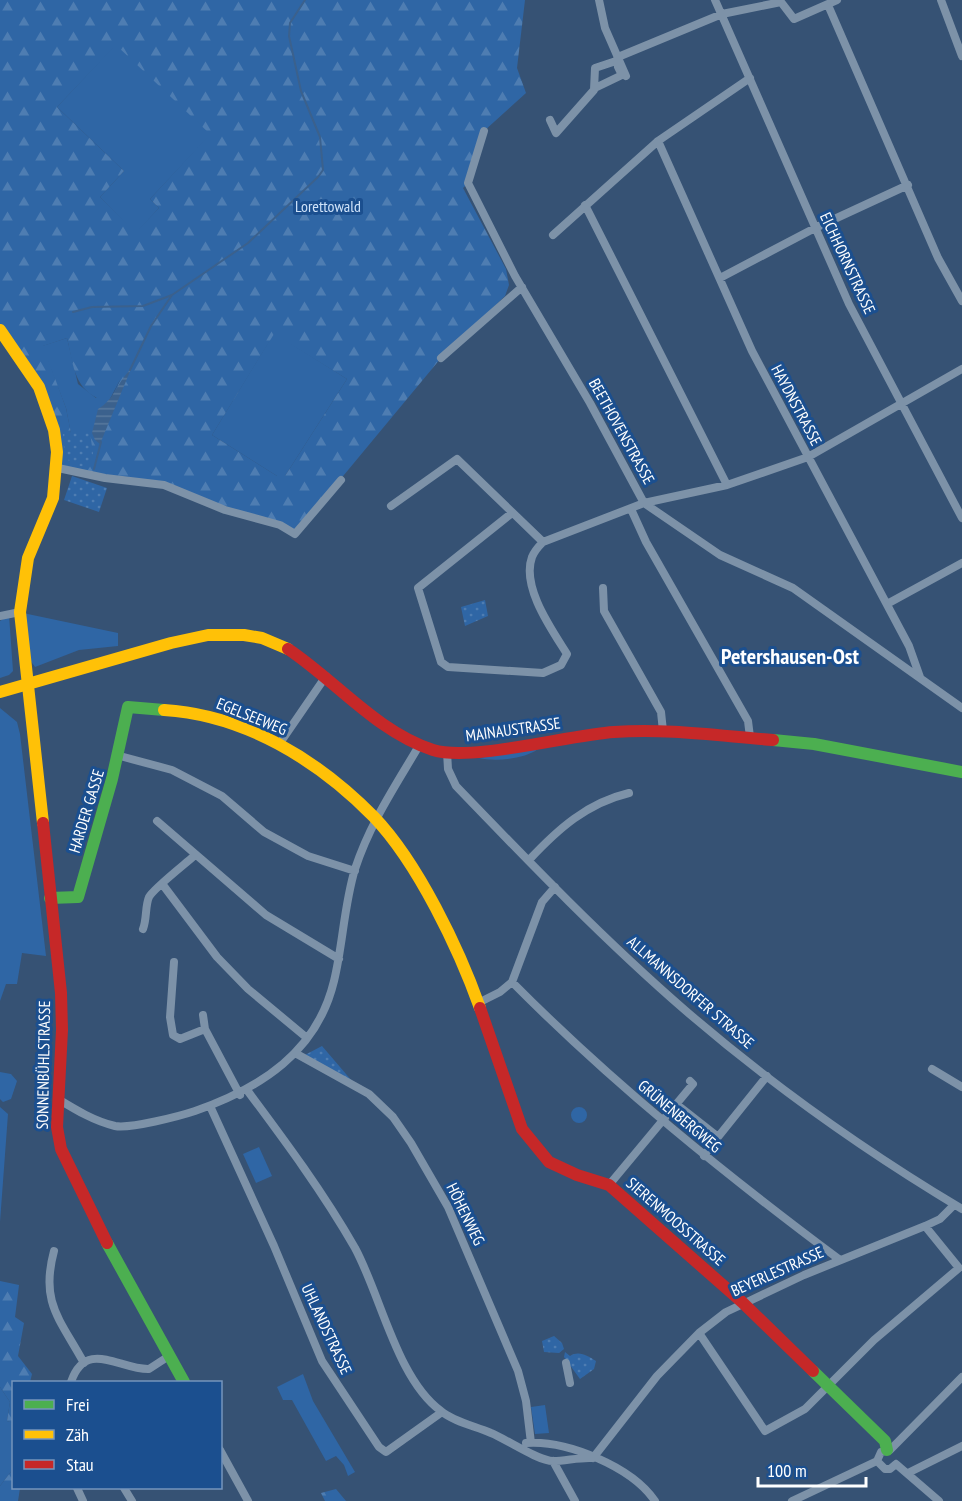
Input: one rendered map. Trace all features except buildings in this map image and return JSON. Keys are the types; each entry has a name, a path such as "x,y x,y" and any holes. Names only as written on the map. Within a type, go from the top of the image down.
{"street":[{"path":"550,120 556,133 595,88 622,75 605,28 599,0"},
{"name":"EICHHORNSTRASSE","path":"715,0 849,304 962,518"},
{"path":"595,88 595,68 722,14 781,2 794,19 837,0"},
{"path":"941,0 962,56"},
{"path":"828,5 938,258 962,301"},
{"path":"617,59 626,76"},
{"path":"553,235 658,141 750,78"},
{"name":"BEETHOVENSTRASSE","path":"484,131 468,183 522,287 590,403 644,503 720,555 793,588 962,708"},
{"name":"HAYDNSTRASSE","path":"658,141 752,351 909,646 920,677"},
{"path":"720,278 815,228 908,185"},
{"path":"585,205 727,485"},
{"path":"441,358 522,287"},
{"name":"SONNENBÜHLSTRASSE","path":"0,330 27,364 51,414 58,468 53,499 34,539 23,573 20,612 62,1030 57,1127 61,1149 69,1171 183,1381"},
{"path":"512,513 418,588 441,662 448,667 543,673 561,666 567,654 544,618 529,577 532,557 543,542 644,503 727,485 808,457 962,369"},
{"path":"391,506 457,459 543,542"},
{"path":"58,468 105,478 164,485 225,510 280,525 295,534 341,480"},
{"path":"631,509 646,542 748,721 750,737"},
{"path":"886,604 962,563"},
{"path":"603,588 604,611 661,712 663,731"},
{"path":"0,616 20,612"},
{"name":"MAINAUSTRASSE","path":"0,692 183,640 224,634 261,638 299,654 381,720 420,744 447,752 465,753 613,732 663,731 814,744 962,772"},
{"path":"280,743 326,676"},
{"name":"EGELSEEWEG","path":"128,707 197,712 226,720 280,743 334,783 375,818"},
{"name":"HARDER GASSE","path":"50,898 78,897 100,813 120,756 128,707"},
{"path":"58,1099 91,1118 118,1126 163,1119 210,1106 243,1092 295,1053 307,1038 325,1007 339,959 355,870 375,818 420,744"},
{"name":"ALLMANNSDORFER STRASSE","path":"447,752 448,769 456,786 654,983 767,1076 828,1122 958,1207"},
{"path":"120,756 172,770 222,796 264,832 300,852 355,870"},
{"path":"529,860 565,824 607,799 629,794"},
{"name":"SIERENMOOSSTRASSE","path":"375,818 404,857 435,906 478,1003 522,1129 549,1162 577,1175 609,1185 742,1302 885,1442 889,1450"},
{"path":"157,821 194,856 266,915 339,959"},
{"path":"143,929 148,898 155,888 163,885 194,856"},
{"path":"163,885 217,957 248,988 307,1038"},
{"path":"478,1003 500,992 512,982 542,902 555,887"},
{"path":"174,962 170,1017 173,1035 180,1039 205,1029"},
{"name":"GRÜNENBERGWEG","path":"512,982 603,1069 662,1121 840,1260"},
{"path":"203,1015 205,1029 243,1092 311,1177 350,1240 374,1287 409,1374 420,1390 442,1413 553,1461 593,1458"},
{"name":"HÖHENWEG","path":"295,1053 369,1094 393,1117 411,1143 448,1207 518,1371 526,1401 531,1443"},
{"path":"932,1069 962,1087"},
{"path":"704,1156 767,1076"},
{"path":"609,1185 693,1084 690,1081"},
{"path":"676,1104 718,1137"},
{"name":"UHLANDSTRASSE","path":"210,1106 274,1246 322,1361 368,1432 386,1452 442,1413"},
{"name":"BEYERLESTRASSE","path":"593,1458 657,1376 699,1333 742,1302 925,1226 958,1207"},
{"path":"699,1333 765,1431 805,1409 898,1318 958,1268 925,1226"},
{"path":"54,1251 48,1276 50,1299 84,1363"},
{"path":"72,1381 77,1369 84,1363 102,1358 149,1370 169,1356"},
{"path":"566,1363 570,1383"},
{"path":"792,1501 877,1461 881,1452 889,1450 962,1377"},
{"path":"517,1444 553,1444 620,1469 645,1486 655,1501"},
{"path":"908,1473 962,1446"},
{"path":"877,1461 885,1469 892,1468 897,1458 889,1450"},
{"path":"222,1454 248,1501"},
{"path":"553,1461 575,1501"},
{"path":"896,1464 939,1501"}],"green space":[{"name":"Lorettowald","path":"0,0 525,0 517,68 526,93 484,131 468,183 463,188 506,269 509,285 505,296 441,358 295,534 164,485 58,468 51,414 0,330","holes":["116,45 210,134 150,199 159,208 136,232 100,197 124,171 57,107","274,334 347,379 285,476 277,476 212,435","67,338 75,372 83,387 97,398 120,380 110,401 98,409 92,433 71,433 66,408 43,346"]},
{"path":"116,44 211,134 150,199 159,208 136,233 100,197 124,171 57,107"},
{"path":"274,333 347,379 285,476 277,476 212,435"},
{"path":"67,338 78,384 96,398 121,378 92,433 71,434 66,408 42,346"},
{"path":"90,432 93,454 89,468 71,464 64,448 63,434"},
{"path":"72,476 107,488 99,512 64,500"},
{"path":"485,600 488,616 465,626 461,607"},
{"path":"23,613 118,633 118,646 79,650 35,667 30,660"},
{"path":"9,615 13,671 0,678 0,621"},
{"path":"0,708 17,722 20,734 46,956 22,953 17,984 6,984 0,1001"},
{"path":"538,749 510,759 479,758"},
{"path":"322,1046 358,1088 301,1057"},
{"path":"0,1072 11,1074 17,1081 11,1099 3,1102 0,1099"},
{"path":"0,1107 8,1114 0,1222"},
{"path":"579,1107 585,1109 587,1115 585,1121 579,1123 573,1121 571,1115 573,1109"},
{"path":"259,1147 272,1176 256,1183 243,1154"},
{"path":"0,1281 19,1285 15,1317 24,1323 18,1356 32,1374 30,1381 12,1381 12,1423 7,1421 10,1402 0,1387"},
{"path":"554,1336 562,1343 564,1349 559,1353 544,1352 542,1341"},
{"path":"565,1352 570,1356 583,1354 590,1357 596,1361 594,1369 580,1379 564,1357"},
{"path":"303,1374 313,1401 355,1472 348,1476 344,1465 336,1456 326,1461 292,1400 283,1400 277,1387"},
{"path":"0,1387 10,1402 7,1421 12,1422 12,1470 0,1486"},
{"path":"545,1405 549,1433 535,1434 531,1407"},
{"path":"12,1470 12,1489 20,1489 18,1501 0,1501 0,1486"},
{"path":"336,1489 346,1501 325,1501 321,1493"}],"shaded area":[{"path":"131,369 100,444 92,433 98,409 104,405"}],"waterway":[{"path":"73,312 92,307 143,306 172,295 248,243 318,177 323,170 320,137 301,91 289,36 290,23 305,0"},
{"path":"130,370 151,326 172,295"},
{"path":"94,469 101,442"}],"traffic: fast":[{"path":"50,898 78,897 112,779 128,707 164,710"},
{"path":"773,740 814,744 962,772"},
{"path":"107,1243 183,1381"},
{"path":"813,1371 885,1441 887,1450"}],"traffic: slow":[{"path":"0,330 39,387 54,430 57,452 53,498 28,558 20,612 43,823"},
{"path":"0,692 171,643 208,635 244,635 262,638 288,649"},
{"path":"164,710 194,714 251,731 304,759 352,796 390,836 421,882 449,934 480,1008"}],"traffic: jam":[{"path":"288,649 375,719 413,742 433,750 471,753 595,734 634,731 773,740"},
{"path":"43,823 61,993 62,1030 57,1127 61,1149 107,1243"},
{"path":"480,1008 522,1129 549,1162 577,1175 609,1185 742,1302 813,1371"}],"district":[{"name":"Petershausen-Ost","path":"790,656"}]}
